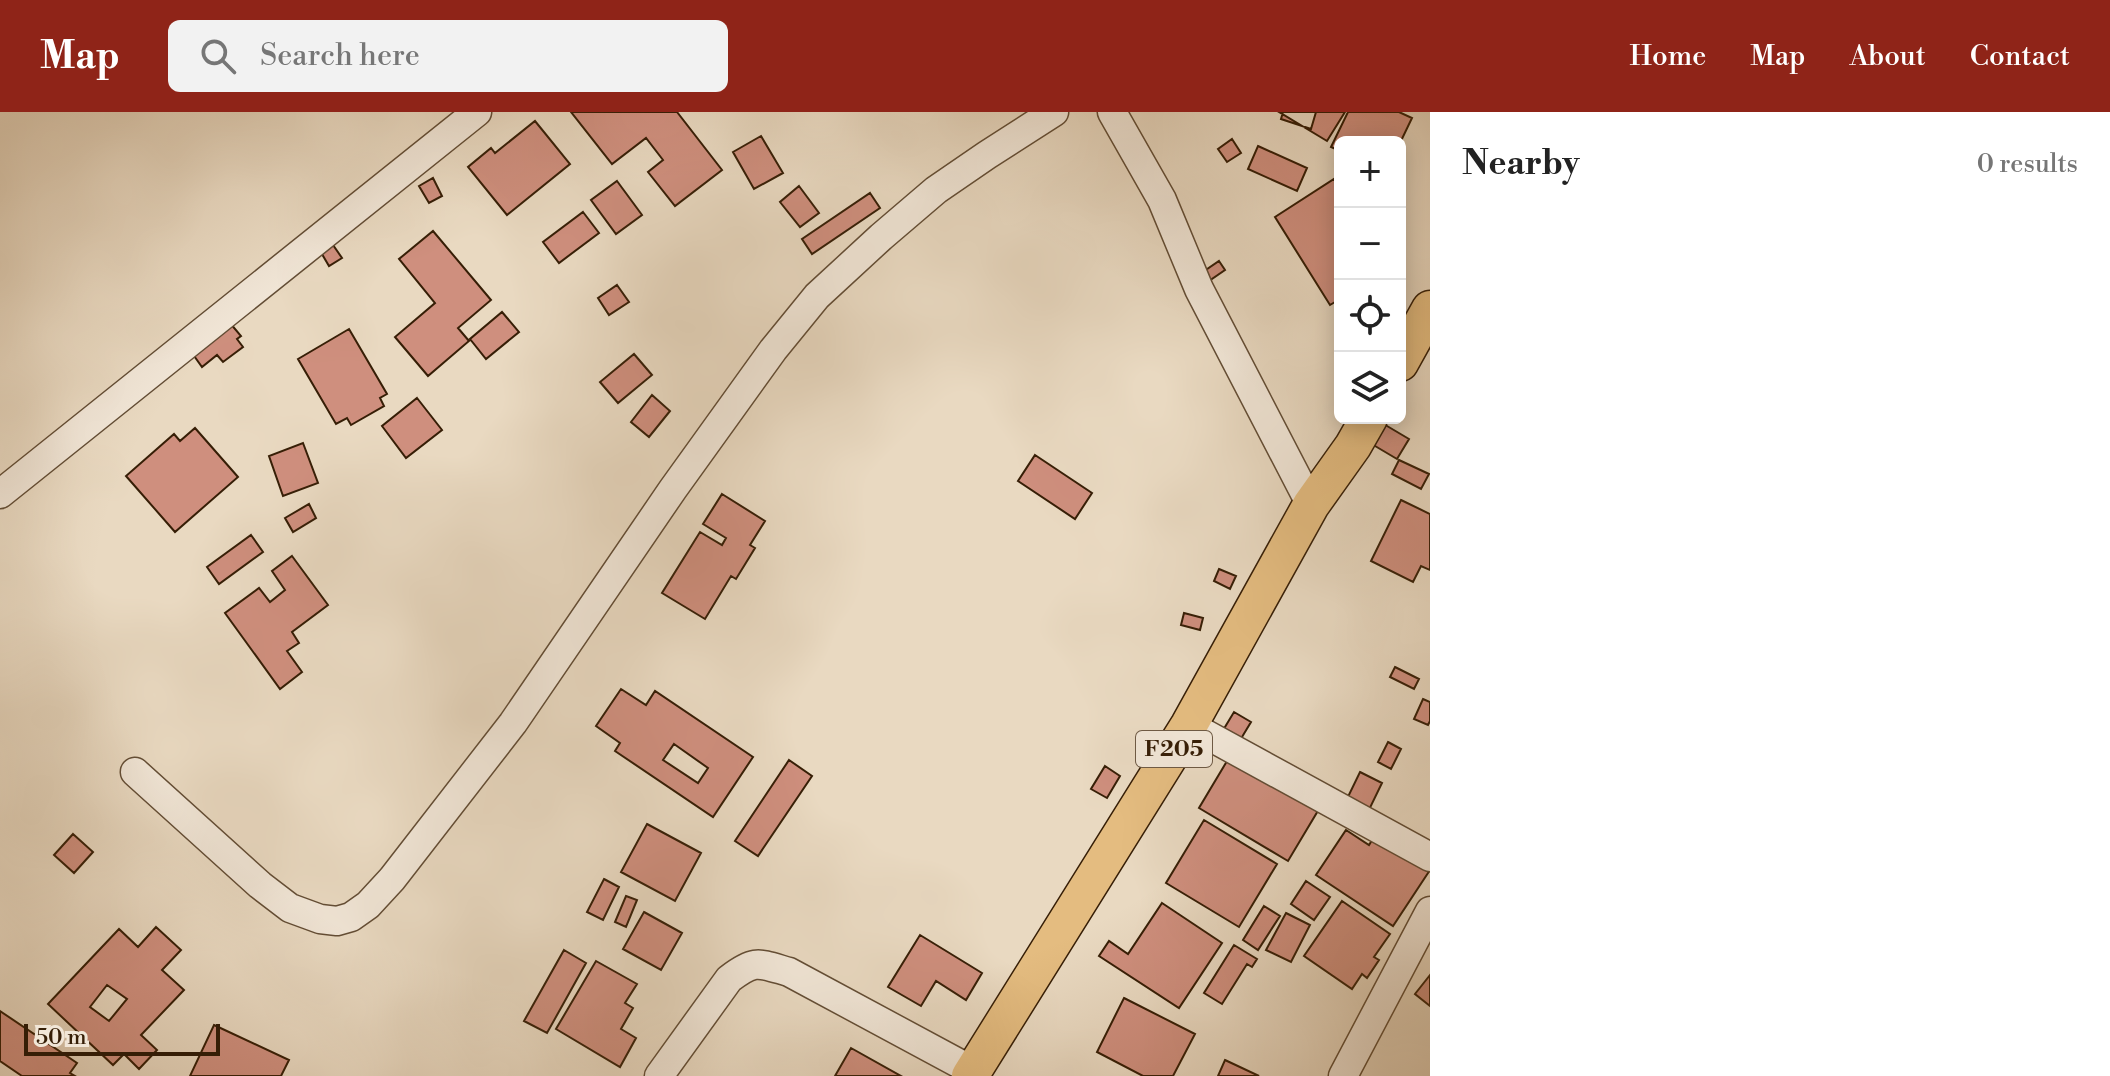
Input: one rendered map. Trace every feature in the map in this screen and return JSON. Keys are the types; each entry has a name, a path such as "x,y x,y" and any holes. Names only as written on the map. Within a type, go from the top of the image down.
{"main road":[{"path":"1406,352 1430,309"},
{"name":"F205","path":"971,1073 1189,725 1311,505 1366,424"}],"street":[{"path":"0,494 477,112"},
{"path":"135,772 260,885 290,908 337,921 351,917 368,905 392,879 513,723 673,489 773,350 817,296 936,190 1054,112"},
{"path":"1112,112 1162,200 1199,289 1311,505"},
{"path":"1189,725 1430,857"},
{"path":"1343,1076 1430,911"},
{"path":"659,1076 729,979 756,963 789,972 971,1073"}],"building":[{"path":"571,112 677,112 722,170 675,206 648,172 663,160 646,138 612,164"},
{"path":"1279,112 1345,112 1327,141"},
{"path":"1283,112 1316,112 1311,129 1281,119"},
{"path":"1348,112 1399,112 1412,118 1403,136 1336,136"},
{"path":"535,121 570,164 507,215 468,167 491,148 495,153"},
{"path":"761,136 783,173 754,189 733,152"},
{"path":"1232,139 1241,153 1227,162 1218,149"},
{"path":"1258,146 1307,168 1297,191 1248,169"},
{"path":"433,178 442,196 429,203 419,186"},
{"path":"1334,179 1334,303 1330,305 1275,217"},
{"path":"617,181 642,215 616,234 591,200"},
{"path":"799,186 819,213 800,227 780,202"},
{"path":"870,193 880,208 812,254 802,239"},
{"path":"583,212 599,233 559,263 543,242"},
{"path":"433,231 491,300 458,328 469,341 428,376 395,337 435,303 399,259"},
{"path":"331,242 342,258 329,266 319,249"},
{"path":"1219,261 1225,270 1203,285 1197,276"},
{"path":"617,285 629,302 609,315 598,298"},
{"path":"502,312 519,332 486,359 470,339"},
{"path":"230,323 241,336 237,339 243,347 223,362 217,355 202,367 192,353"},
{"path":"349,329 387,394 380,398 384,406 351,425 347,418 336,424 298,359"},
{"path":"634,354 652,375 618,403 600,382"},
{"path":"652,395 670,411 649,437 631,422"},
{"path":"417,398 442,430 406,458 382,426"},
{"path":"1381,424 1409,439 1397,459 1370,443"},
{"path":"195,428 238,477 175,532 126,476 174,434 180,441"},
{"path":"303,443 318,483 283,496 269,456"},
{"path":"1035,455 1092,493 1075,519 1018,481"},
{"path":"1399,460 1429,474 1421,489 1392,474"},
{"path":"722,494 765,521 750,545 755,548 736,579 731,576 705,619 662,593 700,532 722,545 726,538 703,524"},
{"path":"1401,500 1430,514 1430,570 1421,566 1413,582 1371,561"},
{"path":"309,504 316,518 293,532 285,518"},
{"path":"251,535 263,552 219,584 207,567"},
{"path":"292,556 328,605 292,632 299,643 287,651 302,672 280,689 225,613 259,588 270,602 285,590 272,571"},
{"path":"1219,569 1236,576 1230,589 1214,581"},
{"path":"1184,613 1203,618 1200,630 1181,625"},
{"path":"1395,667 1419,679 1414,689 1390,677"},
{"path":"621,689 646,705 655,691 753,757 713,817 615,751 620,743 596,726","holes":["674,744 708,768 698,783 663,760"]},
{"path":"1423,699 1430,702 1428,725 1414,719"},
{"path":"1234,712 1251,722 1239,742 1222,732"},
{"path":"1388,742 1401,749 1391,769 1378,762"},
{"path":"1230,756 1319,809 1288,861 1199,808"},
{"path":"789,760 812,776 758,856 735,841"},
{"path":"1105,766 1120,776 1107,798 1091,789"},
{"path":"1360,772 1382,783 1366,816 1344,805"},
{"path":"1204,820 1277,864 1239,927 1166,883"},
{"path":"647,824 701,853 675,901 621,872"},
{"path":"1346,830 1369,845 1376,834 1430,870 1393,926 1316,875"},
{"path":"73,834 93,852 74,873 54,855"},
{"path":"604,879 619,887 603,920 587,912"},
{"path":"1306,881 1330,897 1314,920 1291,904"},
{"path":"626,896 637,900 626,927 615,922"},
{"path":"1342,901 1390,934 1374,957 1379,960 1367,978 1362,974 1352,989 1304,956"},
{"path":"1162,903 1222,943 1179,1008 1099,956 1109,941 1128,954"},
{"path":"1264,906 1280,916 1258,950 1243,940"},
{"path":"644,912 682,933 661,970 623,949"},
{"path":"1286,913 1310,925 1291,962 1266,950"},
{"path":"156,927 181,950 162,970 184,990 141,1035 157,1050 139,1069 124,1054 113,1065 48,1004 119,929 138,947","holes":["107,985 127,999 109,1021 90,1007"]},
{"path":"920,935 982,973 966,1000 936,981 921,1006 888,987"},
{"path":"1234,945 1257,959 1252,967 1247,964 1222,1004 1204,993"},
{"path":"564,950 586,963 547,1033 524,1021"},
{"path":"596,961 637,984 625,1003 633,1008 621,1029 636,1038 620,1067 556,1029"},
{"path":"1430,975 1430,1006 1415,994"},
{"path":"1124,998 1195,1034 1173,1076 1143,1076 1097,1052"},
{"path":"0,1011 77,1063 70,1073 75,1076 22,1076 0,1061"},
{"path":"214,1025 289,1060 281,1076 190,1076"},
{"path":"851,1048 901,1076 835,1076"},
{"path":"1225,1060 1259,1076 1218,1076"}]}
